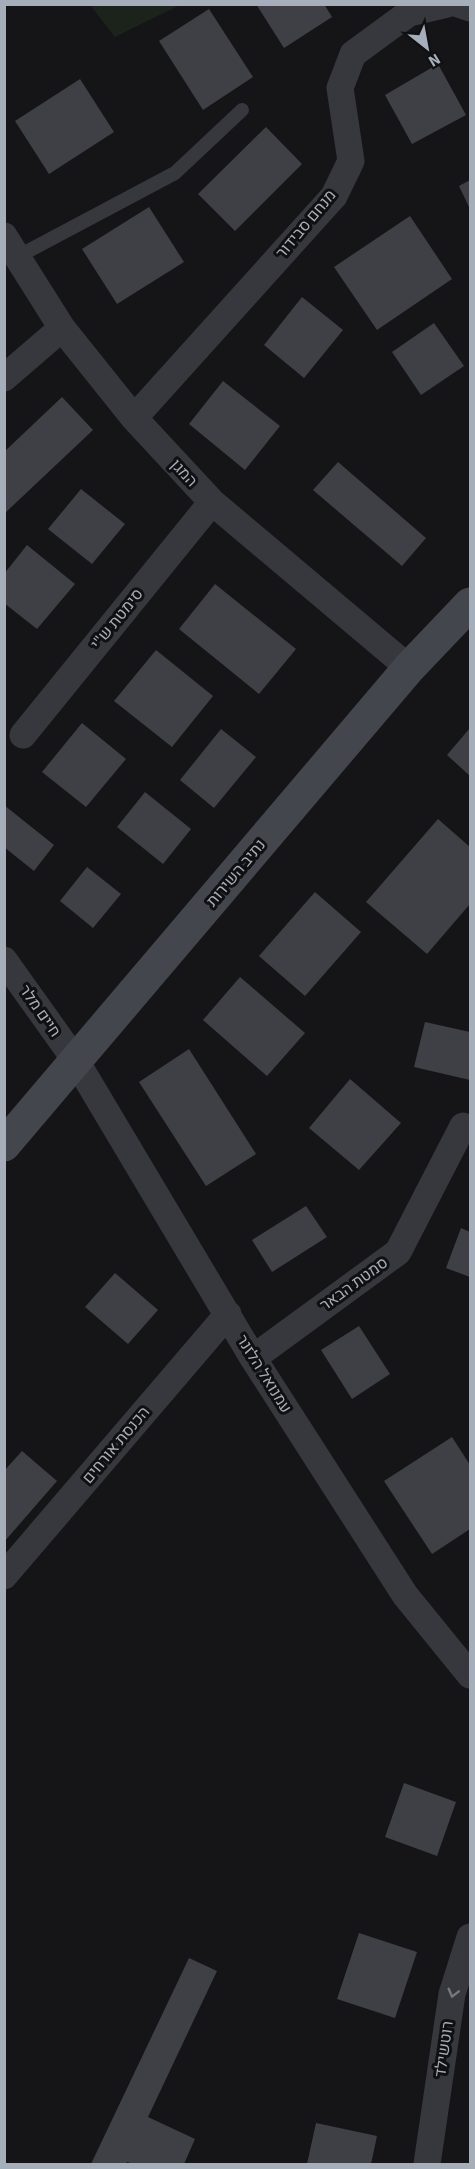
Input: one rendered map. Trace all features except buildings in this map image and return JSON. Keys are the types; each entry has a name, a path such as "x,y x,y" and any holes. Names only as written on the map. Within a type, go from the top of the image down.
{"street":[{"name":"מנחם סבידור","path":"134,418 334,196 351,161 340,88 353,54 409,13 447,4"},
{"path":"458,4 471,8"},
{"name":"המגן","path":"11,246 62,328 134,418 212,502 409,668"},
{"path":"4,378 62,328"},
{"name":"סימטת ש\"י","path":"23,735 212,502"},
{"name":"נתיב השירות","path":"4,1145 409,668 471,604"},
{"name":"חיים מלר","path":"4,960 76,1061"},
{"name":"עמנואל הלזנר","path":"76,1061 253,1358 405,1595 471,1675"},
{"name":"סמטת הבאר","path":"253,1358 398,1252 463,1126"},
{"name":"הכנסת אורחים","path":"4,1576 228,1314"},
{"name":"רוטשילד","path":"427,2164 452,1994 471,1937"}],"lane":[{"path":"11,246 176,173 242,110"}],"shaded area":[{"path":"90,5 180,5 115,37"}]}
